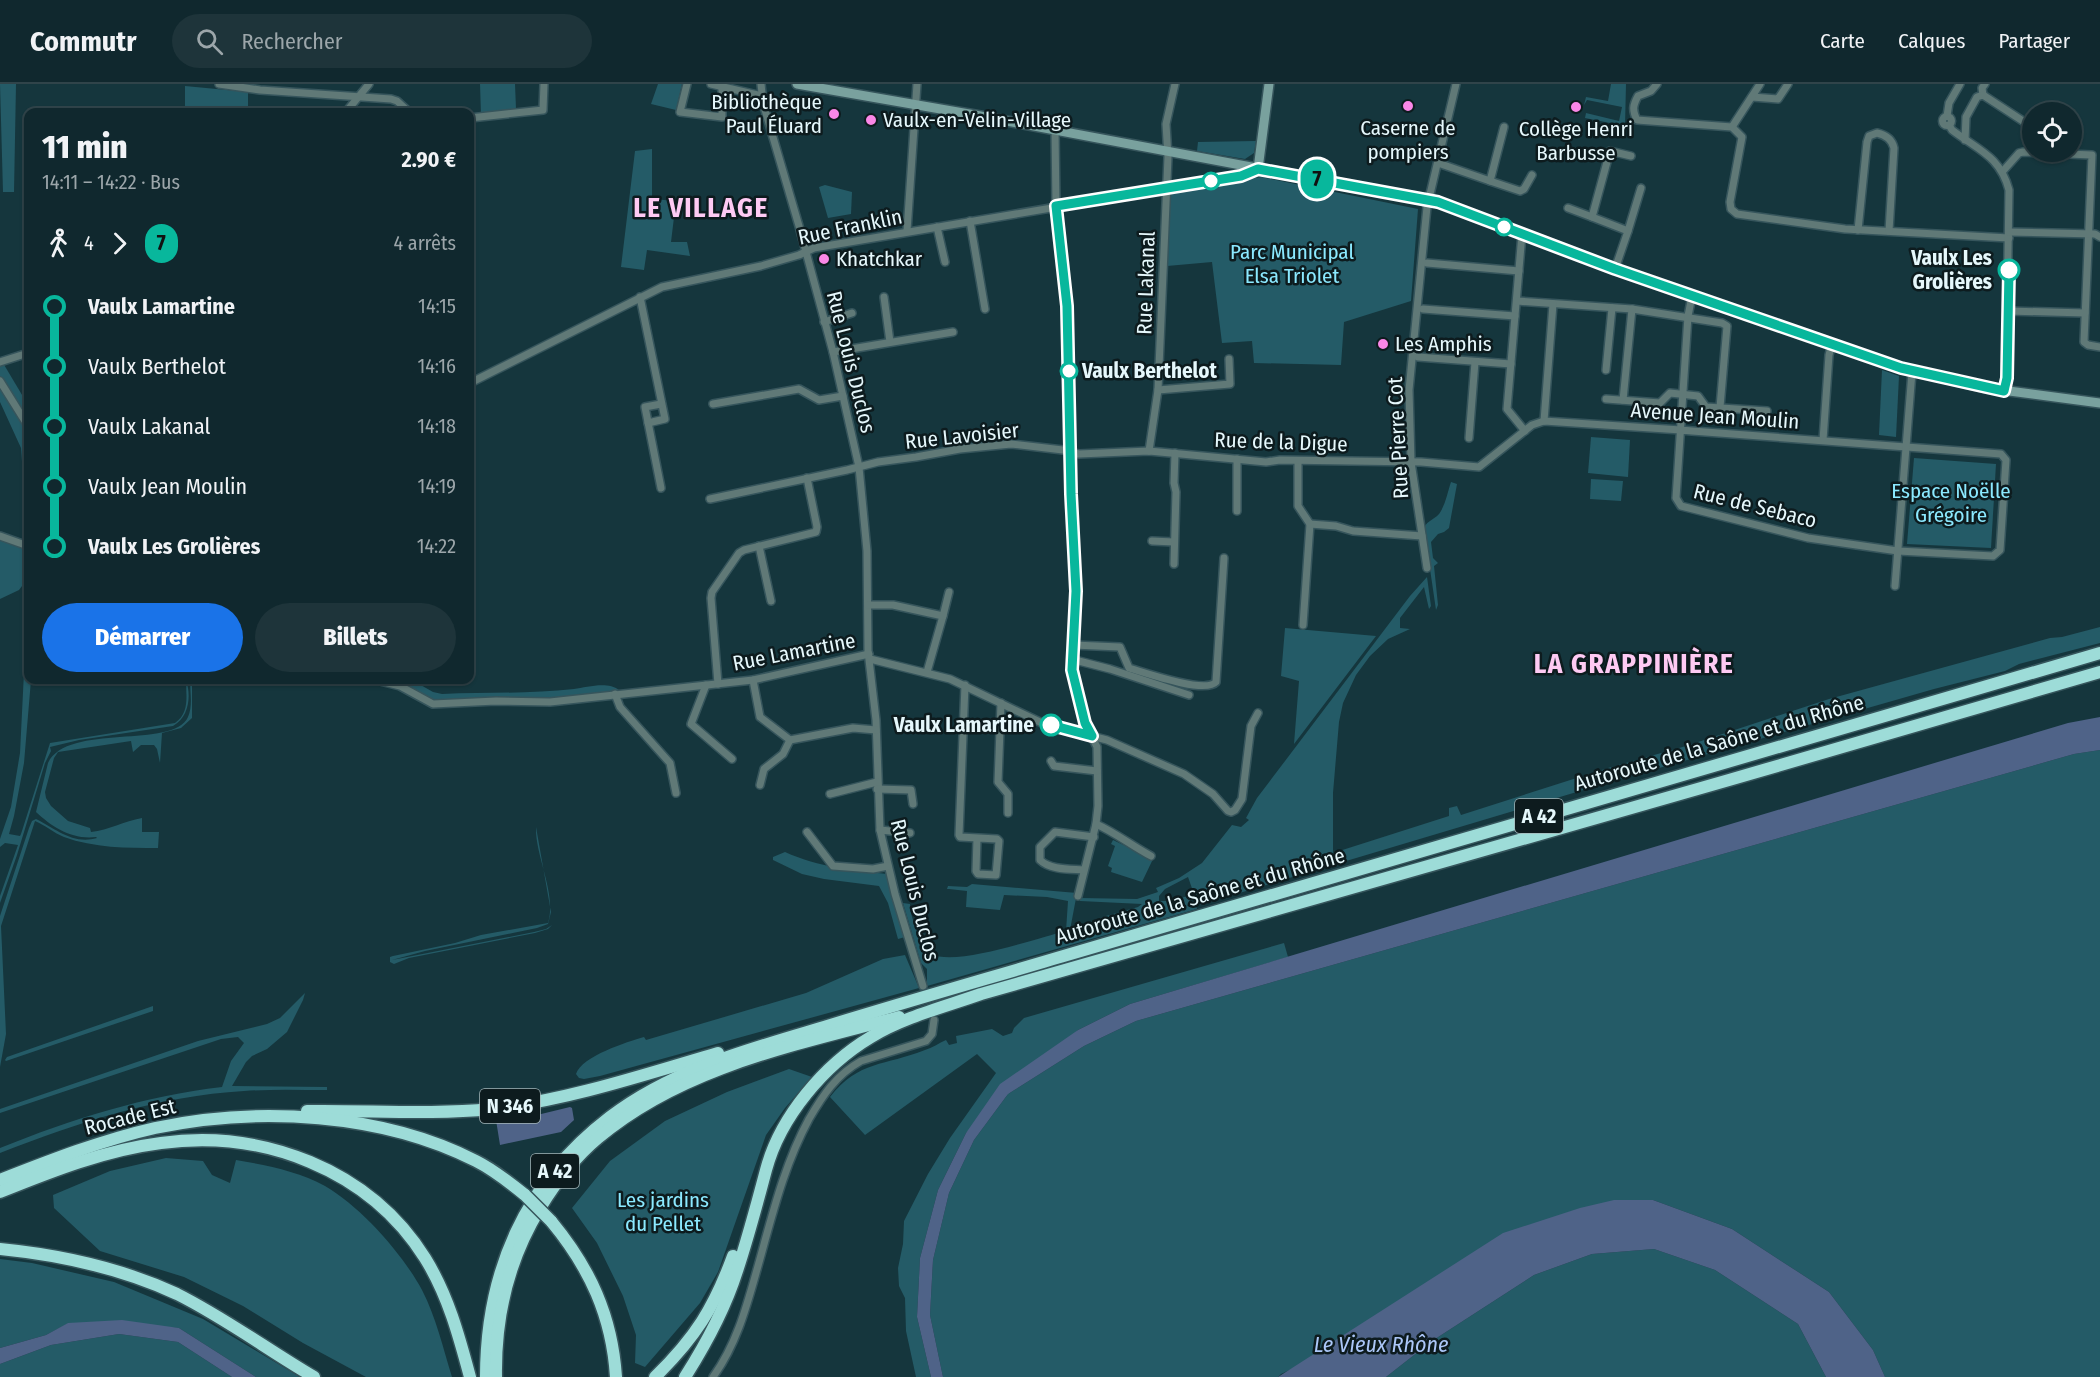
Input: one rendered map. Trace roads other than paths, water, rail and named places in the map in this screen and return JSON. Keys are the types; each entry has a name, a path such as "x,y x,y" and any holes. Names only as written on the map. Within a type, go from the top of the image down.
{"highway":[{"name":"Autoroute de la Saône et du Rhône","path":"486,1377 490,1312 499,1276 526,1212 547,1181 584,1139 639,1097 673,1078 740,1053 979,980 2100,653"},
{"name":"Autoroute de la Saône et du Rhône","path":"732,1271 760,1182 786,1124 815,1083 849,1051 872,1036 900,1023 981,994 2100,672"},
{"path":"496,1377 496,1346 504,1290 524,1235 563,1174 605,1132 642,1106 718,1070 781,1049 981,994"},
{"name":"N 346","path":"275,1116 291,1111 422,1113 512,1106 584,1092 722,1052 740,1053"},
{"name":"N 346","path":"275,1116 337,1121 409,1136 459,1153 500,1175 525,1195 551,1221 581,1260 607,1323 616,1377"},
{"name":"Rocade Est","path":"0,1180 88,1147 154,1128 217,1118 275,1116"},
{"path":"0,1192 74,1164 131,1148 186,1140 239,1141 283,1152 327,1169 375,1203 409,1237 424,1257 447,1302 470,1377"},
{"path":"0,1249 40,1253 82,1262 156,1286 235,1326 314,1377"},
{"path":"655,1377 700,1327 732,1271"},
{"path":"685,1377 718,1319 732,1271"}],"street":[{"path":"219,84 260,90 397,101 405,108"},
{"path":"350,108 369,84"},
{"path":"474,117 543,110 544,84"},
{"path":"687,84 680,112 722,117 722,88"},
{"path":"711,84 762,96"},
{"name":"Rue Louis Duclos","path":"761,84 762,96 833,352 859,466 867,551 869,656 876,730 880,830 888,866 923,986"},
{"path":"796,84 1429,200 1615,269 1912,372 2004,391 2100,403"},
{"path":"907,231 916,84"},
{"name":"Rue Lakanal","path":"1149,451 1158,390 1167,188 1166,124 1175,84"},
{"path":"1258,169 1269,84"},
{"name":"Rue Pierre Cot","path":"1427,568 1412,462 1409,390 1429,200 1456,84"},
{"path":"1657,84 1651,91 1638,96 1633,105 1637,120 1732,127 1739,134 1742,142 1730,202 1733,212 1745,216 1858,230 2009,235 2088,234 2100,237"},
{"path":"1732,127 1760,84"},
{"path":"1752,97 1778,99 1788,84"},
{"path":"1960,84 1949,103 1947,116 1943,119 1943,123 1949,124 1952,130 1995,160 2003,171 2010,200 2007,378 2004,391"},
{"path":"1985,84 1982,88 1983,95 2022,120"},
{"path":"1965,140 1965,126 1969,110 1977,97 1983,95"},
{"path":"1490,181 1504,127"},
{"path":"1055,130 1056,206 1067,306 1072,542 1076,591 1071,660 1085,723 1097,747 1096,824 1078,896"},
{"path":"1858,230 1867,142 1869,136 1877,133 1884,135 1893,143 1889,231"},
{"path":"1592,217 1610,152 1631,156"},
{"path":"2003,171 2019,153 2022,153"},
{"path":"2082,154 2092,154 2084,342 2100,347"},
{"path":"1438,163 1520,192 1532,175"},
{"name":"Rue Franklin","path":"474,381 662,286 761,266 814,248 1241,176 1258,169"},
{"path":"1615,269 1641,188"},
{"path":"1568,208 1628,231"},
{"path":"970,221 985,309"},
{"path":"937,227 945,262"},
{"path":"1522,234 1507,409 1525,431"},
{"path":"1427,263 1519,271"},
{"name":"Rue de Sebaco","path":"1692,296 1688,316 1676,498 1681,506 1808,538 1898,550"},
{"path":"640,297 665,420 648,423"},
{"path":"884,297 890,342"},
{"path":"1517,301 1632,309 1722,323 1727,326 1720,407"},
{"path":"1412,462 1479,467 1536,423 1544,421 1553,304"},
{"path":"1606,370 1612,308"},
{"path":"1423,309 1515,316"},
{"path":"1623,400 1632,309"},
{"path":"2008,311 2085,313"},
{"path":"824,322 852,314"},
{"path":"833,352 953,332"},
{"path":"1823,440 1832,344"},
{"path":"0,362 24,354"},
{"path":"1418,357 1511,364"},
{"path":"1158,390 1230,384 1229,359"},
{"path":"1469,438 1475,362"},
{"path":"1895,586 1912,372"},
{"path":"0,381 24,420"},
{"path":"713,404 799,389 819,400 843,396"},
{"path":"1606,399 1660,403 1670,393 1698,396 1706,407 1767,411"},
{"path":"661,404 645,407 662,488"},
{"name":"Avenue Jean Moulin","path":"1544,421 1905,446"},
{"name":"Rue Lavoisier","path":"710,499 859,466 960,449 1011,444 1089,454 1149,451"},
{"path":"1898,550 1994,556 2000,550 2006,460 2004,456 1905,446"},
{"name":"Rue de la Digue","path":"1149,451 1266,462 1412,462"},
{"path":"1174,564 1175,453"},
{"path":"1237,511 1238,459"},
{"path":"1298,461 1298,506 1310,524 1303,625"},
{"path":"718,684 711,608 712,592 739,554 759,546 816,532 817,527 807,478"},
{"path":"1310,524 1336,526 1353,531 1422,536"},
{"path":"0,536 24,545"},
{"path":"1152,541 1174,542"},
{"path":"759,546 771,601"},
{"path":"1073,645 1120,647 1129,668 1196,686 1215,685 1224,558"},
{"path":"927,672 949,592"},
{"path":"868,605 893,604 943,616"},
{"name":"Rue Lamartine","path":"392,684 400,686 426,702 437,705 496,701 550,702 753,680 869,656 965,685 1042,723 1107,740 1184,774 1213,794 1228,811 1235,810 1242,799 1251,726 1258,713"},
{"path":"1071,660 1110,669 1189,695"},
{"path":"753,680 760,717 790,740 853,728 876,730"},
{"path":"706,685 691,724 732,759"},
{"path":"965,685 958,835 999,841 996,875 978,874 976,871 977,838"},
{"path":"615,694 620,707 670,763 676,793"},
{"path":"1001,703 998,782 1008,794 1008,813"},
{"path":"760,785 764,769 783,754 790,740"},
{"path":"1051,761 1054,766 1097,771"},
{"path":"830,794 877,786 911,790 913,804"},
{"path":"1096,824 1151,856"},
{"path":"880,830 910,833"},
{"path":"807,832 833,866 873,869 888,866"},
{"path":"1083,870 1043,864 1040,860 1040,847 1055,832 1094,837"},
{"path":"713,1377 732,1346 746,1311 785,1172 814,1110 828,1089 851,1067 861,1061 926,1041 932,1034 933,1020"}],"water":[{"path":"2100,717 2100,750 2074,754 1136,1021 1084,1046 1008,1094 974,1140 949,1193 933,1260 930,1315 943,1377 931,1377 917,1317 920,1258 938,1190 966,1133 1000,1084 1078,1030 1130,1004 2068,723"},
{"path":"570,1107 574,1120 561,1132 500,1145 496,1120 533,1116"},
{"name":"Le Vieux Rhône","path":"1614,1200 1653,1200 1732,1229 1829,1292 1873,1350 1885,1377 1826,1377 1798,1324 1715,1270 1654,1249 1592,1254 1534,1275 1432,1341 1386,1377 1278,1377 1503,1233 1580,1208"},
{"path":"122,1320 179,1328 256,1377 232,1377 178,1342 119,1334 51,1345 0,1364 0,1348 46,1335 68,1323"}],"place":[{"name":"Caserne de pompiers","path":"1408,106"},
{"name":"Collège Henri Barbusse","path":"1576,107"},
{"name":"Bibliothèque Paul Éluard","path":"834,114"},
{"name":"Vaulx-en-Velin-Village","path":"871,120"},
{"name":"Khatchkar","path":"824,259"},
{"name":"Vaulx Les Grolières","path":"2009,270"},
{"name":"Les Amphis","path":"1383,344"},
{"name":"Vaulx Berthelot","path":"1069,371"},
{"name":"Vaulx Lamartine","path":"1051,725"}],"district":[{"name":"LE VILLAGE","path":"701,208"},
{"name":"LA GRAPPINIÈRE","path":"1634,664"}],"park label":[{"name":"Parc Municipal Elsa Triolet","path":"1292,264"},
{"name":"Espace Noëlle Grégoire","path":"1951,503"},
{"name":"Les jardins du Pellet","path":"663,1212"}]}
